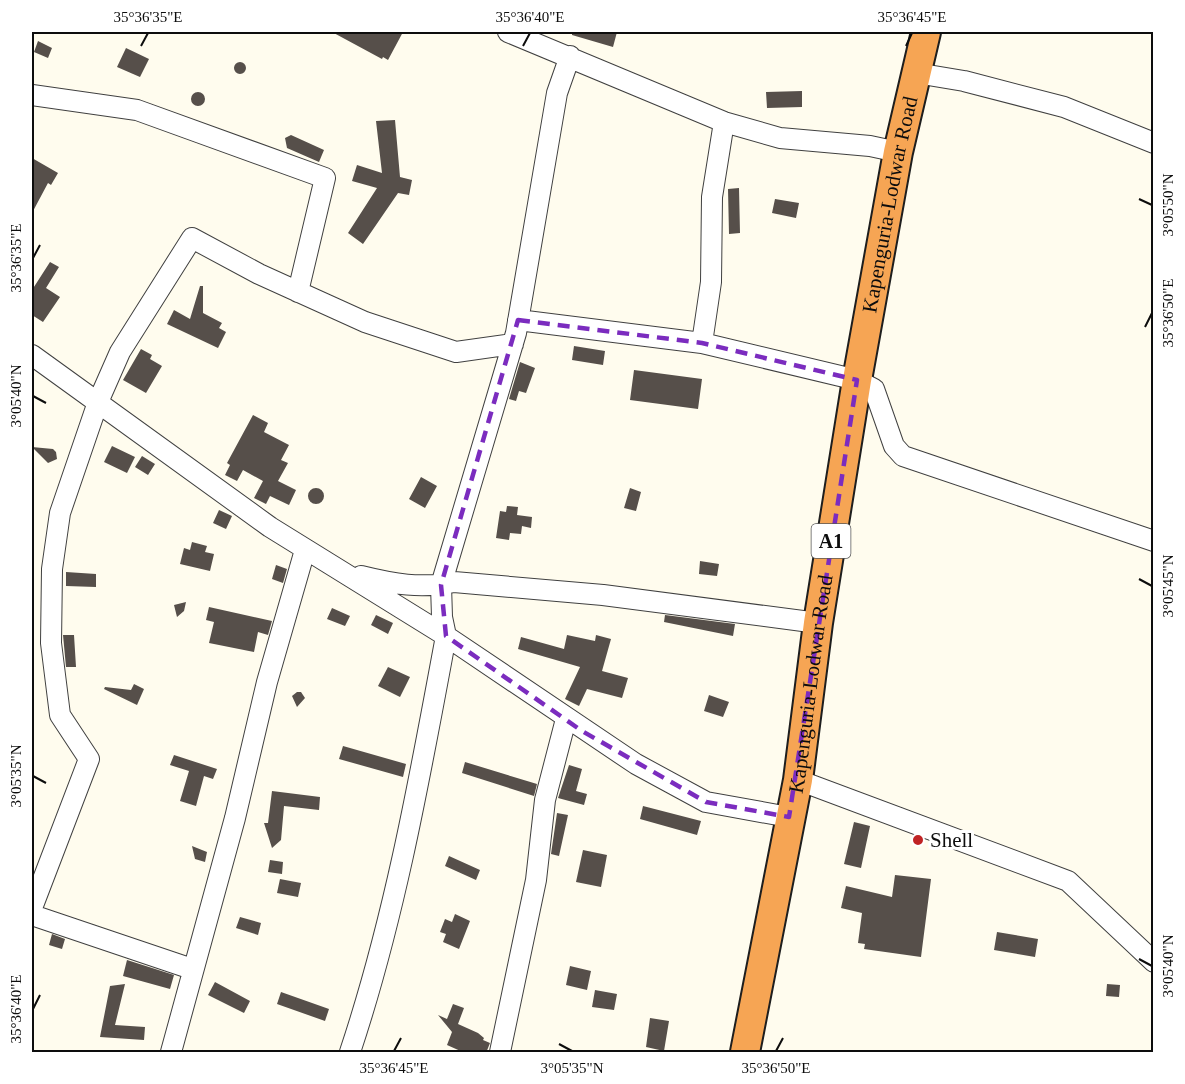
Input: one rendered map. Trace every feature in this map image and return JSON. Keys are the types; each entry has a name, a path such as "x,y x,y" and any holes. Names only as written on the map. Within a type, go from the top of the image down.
{"highway":[{"name":"Kapenguria-Lodwar Road","path":"745,1053 798,780 818,623 857,380 898,152 926,32"}],"street":[{"path":"508,32 724,122 780,138 870,146 898,152"},
{"path":"350,1053 376,976 414,808 446,636 442,617 441,585 513,344 557,93 570,56"},
{"path":"916,73 964,81 1064,106 1154,143"},
{"path":"32,95 137,110 325,178 298,292"},
{"path":"702,343 711,282 712,197 724,122"},
{"path":"32,908 89,759 60,715 51,643 52,569 60,513 98,402 120,352 192,238 298,292 365,322 456,352 513,344"},
{"path":"518,320 702,343 857,380 874,389 894,446 903,456 1154,541"},
{"path":"32,355 305,550 346,572 446,636 636,764 705,802 789,817"},
{"path":"171,1053 192,969 235,818 267,682 305,550"},
{"path":"346,572 402,586 441,585 454,582 603,595 818,623"},
{"path":"500,1053 536,880 545,800 566,719"},
{"path":"798,780 1068,881 1154,962"},
{"path":"32,915 192,969"}],"highlighted area":[{"path":"518,320 702,343 857,380 789,817 706,802 582,731 446,636 441,585"}],"building":[{"path":"332,32 403,32 388,60"},
{"path":"572,32 617,32 613,47 572,35"},
{"path":"38,41 52,48 48,58 34,52"},
{"path":"126,48 149,59 140,77 117,67"},
{"path":"242,62 246,68 242,74 238,74 234,66"},
{"path":"802,91 802,107 767,108 766,92"},
{"path":"198,92 203,94 205,99 203,104 198,106 193,104 191,99 193,94"},
{"path":"395,120 400,177 412,180 409,195 398,193 363,244 348,233 377,188 352,181 357,165 382,173 376,121"},
{"path":"291,135 324,150 319,162 287,148 285,138"},
{"path":"32,158 58,173 51,185 48,183 32,213"},
{"path":"739,188 740,233 729,234 728,189"},
{"path":"775,199 799,203 796,218 772,213"},
{"path":"50,262 59,267 46,288 60,297 43,322 32,315 32,290"},
{"path":"200,286 203,286 203,313 222,323 219,328 226,332 218,348 167,324 174,310 190,319"},
{"path":"574,346 605,351 603,365 572,360"},
{"path":"141,349 152,355 150,359 162,366 146,393 123,380"},
{"path":"520,362 535,368 526,393 519,391 516,401 509,399"},
{"path":"634,370 702,379 698,409 630,400"},
{"path":"253,415 268,423 264,432 289,445 281,460 288,463 278,481 296,490 289,505 270,496 266,504 254,498 263,481 243,470 237,481 225,475 230,465 227,463"},
{"path":"112,446 135,457 127,473 104,462"},
{"path":"32,447 53,449 57,459 48,463"},
{"path":"142,456 155,464 148,475 135,467"},
{"path":"421,477 437,486 425,508 409,499"},
{"path":"316,488 324,496 316,504 308,496"},
{"path":"630,488 641,492 636,511 624,508"},
{"path":"507,506 518,507 517,515 532,517 531,528 522,526 521,534 510,533 509,540 496,538 500,511 506,512"},
{"path":"219,510 232,516 226,529 213,523"},
{"path":"192,542 207,546 205,552 214,554 210,571 180,564 184,548 190,550"},
{"path":"700,561 719,564 717,576 699,574"},
{"path":"276,565 287,569 283,583 272,579"},
{"path":"66,572 96,574 96,587 66,586"},
{"path":"186,602 184,611 177,617 174,605"},
{"path":"209,607 272,621 268,635 258,632 254,652 209,643 214,622 206,620"},
{"path":"332,608 350,616 345,626 327,619"},
{"path":"376,615 393,623 388,634 371,625"},
{"path":"665,615 735,624 733,636 664,622"},
{"path":"63,635 74,635 76,667 66,667"},
{"path":"567,635 595,641 596,635 611,639 602,671 628,678 622,698 587,689 579,706 565,699 580,667 518,649 521,637 564,649"},
{"path":"388,667 410,677 400,697 378,686"},
{"path":"134,684 144,689 137,705 104,689 105,687 131,690"},
{"path":"301,692 305,698 297,707 292,696"},
{"path":"709,695 729,702 723,717 704,711"},
{"path":"343,746 406,764 403,777 339,759"},
{"path":"174,755 217,769 213,779 204,776 196,806 180,801 189,771 170,765"},
{"path":"465,762 537,784 534,796 462,773"},
{"path":"569,765 582,769 576,791 587,794 584,805 558,798"},
{"path":"272,791 320,797 319,810 284,806 281,840 272,848 264,823 268,823"},
{"path":"643,806 701,821 697,835 640,819"},
{"path":"557,813 568,815 559,856 551,854"},
{"path":"854,822 870,826 861,868 844,864"},
{"path":"192,846 207,852 205,862 195,859"},
{"path":"583,850 607,855 601,887 576,882"},
{"path":"449,856 480,870 476,880 445,866"},
{"path":"270,860 283,862 282,874 268,872"},
{"path":"895,875 931,879 921,957 864,949 865,944 858,943 862,913 841,908 846,886 892,897"},
{"path":"280,879 301,883 298,897 277,893"},
{"path":"455,914 470,921 459,949 443,942 446,934 440,932 445,919 452,922"},
{"path":"240,917 261,923 258,935 236,928"},
{"path":"997,932 1038,939 1035,957 994,950"},
{"path":"52,934 65,939 62,949 49,945"},
{"path":"127,960 174,975 170,989 123,976"},
{"path":"570,966 591,971 587,990 566,985"},
{"path":"215,982 250,1001 244,1013 208,995"},
{"path":"125,984 115,1025 145,1027 144,1040 100,1037 110,986"},
{"path":"1107,984 1120,985 1119,997 1106,996"},
{"path":"595,990 617,994 614,1010 592,1007"},
{"path":"281,992 329,1009 325,1021 277,1004"},
{"path":"453,1004 464,1008 458,1024 478,1033 484,1038 483,1040 490,1043 486,1053 465,1053 447,1045 452,1032 438,1015 447,1019"},
{"path":"650,1018 669,1021 664,1051 646,1047"}],"place":[{"name":"Shell","path":"918,840"}]}
